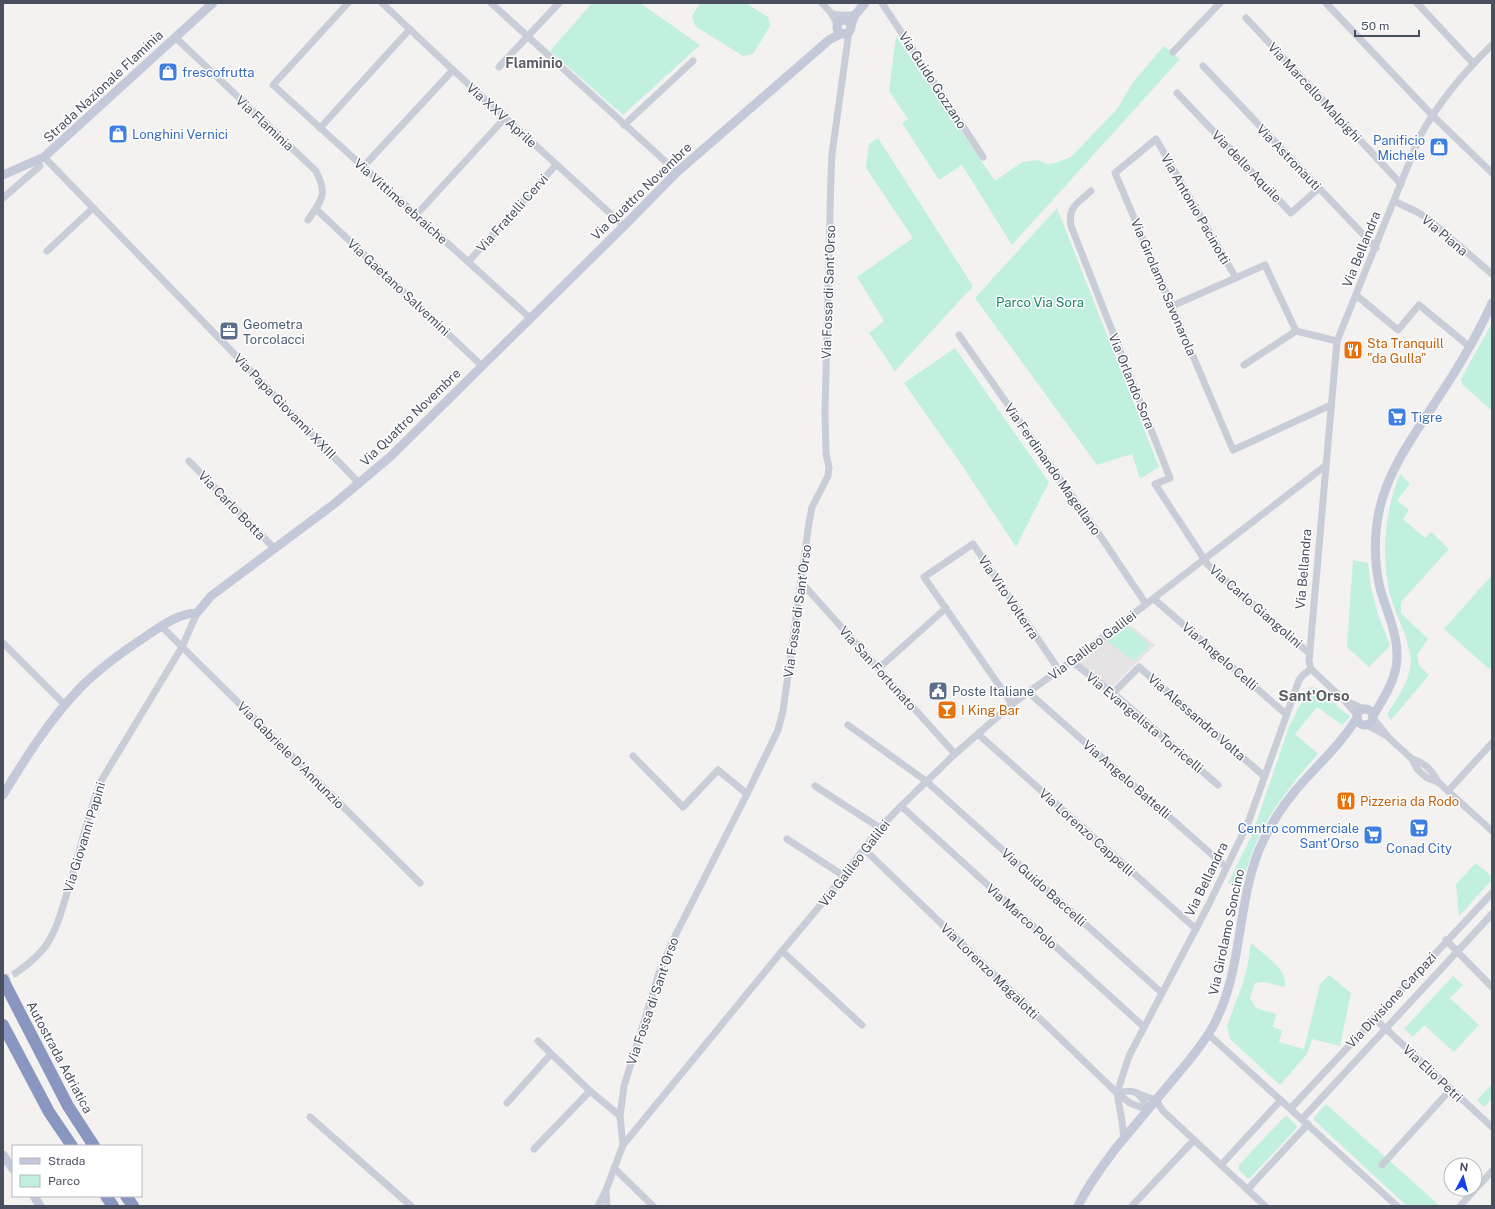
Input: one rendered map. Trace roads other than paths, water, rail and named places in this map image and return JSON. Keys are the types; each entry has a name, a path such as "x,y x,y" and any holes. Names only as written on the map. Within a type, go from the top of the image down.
{"highway":[{"name":"Autostrada Adriatica","path":"3,980 68,1106 93,1145"},
{"path":"3,1025 49,1112 71,1145"},
{"path":"107,1197 113,1206"},
{"path":"127,1197 133,1206"}],"main road":[{"name":"Strada Nazionale Flaminia","path":"3,175 42,161 174,37 213,3"},
{"path":"843,27 865,3"},
{"name":"Via Quattro Novembre","path":"197,613 211,596 275,549 390,457 677,172 843,27"},
{"name":"Via Girolamo Soncino","path":"1342,741 1370,721 1387,692 1396,668 1397,656 1394,633 1380,588 1375,546 1383,494 1396,463 1470,347 1492,303"},
{"path":"3,795 31,748 65,705 99,670 161,626 181,615 197,613"},
{"name":"Via Girolamo Soncino","path":"1148,1110 1190,1060 1208,1034 1222,1006 1232,977 1249,883 1262,844 1274,820 1293,793 1342,741 1361,713 1387,692"},
{"path":"1370,710 1370,721 1359,722 1361,713 1370,710"},
{"path":"1078,1206 1092,1181 1148,1110"},
{"path":"3,1155 12,1168"},
{"path":"35,1197 40,1206"}],"street":[{"name":"Via Vittime ebraiche","path":"348,3 273,85 530,318"},
{"name":"Via XXV Aprile","path":"382,3 556,165 624,226"},
{"path":"491,3 677,172"},
{"path":"499,67 559,3"},
{"path":"822,3 843,27"},
{"name":"Via Guido Gozzano","path":"882,3 983,157"},
{"path":"1173,52 1220,3"},
{"path":"1326,3 1432,115 1492,173"},
{"path":"1417,3 1473,63"},
{"path":"832,14 855,15"},
{"name":"Via Marcello Malpighi","path":"1246,18 1401,184"},
{"name":"Via Fossa di Sant'Orso","path":"623,1145 620,1116 624,1086 660,970 676,934 778,730 783,712 808,523 812,507 828,476 829,467 826,454 825,412 831,174 832,154 849,39 843,27"},
{"path":"320,128 410,29"},
{"name":"Via Flaminia","path":"174,37 316,171 323,184 321,200 308,220"},
{"name":"Via Bellandra","path":"1117,1093 1129,1056 1196,929 1248,823 1299,680 1310,669 1309,652 1337,341 1376,248 1420,136 1432,115 1473,63 1492,45"},
{"path":"624,125 693,62"},
{"name":"Via Astronauti","path":"1203,66 1376,248"},
{"path":"363,167 453,70"},
{"name":"Via delle Aquile","path":"1177,93 1291,213 1319,188"},
{"path":"416,215 505,118"},
{"name":"Via Antonio Pacinotti","path":"1156,139 1236,278"},
{"name":"Via Girolamo Savonarola","path":"1156,139 1115,173 1233,450 1331,405"},
{"name":"Strada Nazionale Flaminia","path":"3,198 42,161"},
{"name":"Via Papa Giovanni XXIII","path":"42,161 93,208 359,483"},
{"name":"Via Fratelli Cervi","path":"468,262 556,165"},
{"name":"Via Orlando Sora","path":"1091,191 1073,207 1069,215 1071,226 1170,478 1155,484 1162,498 1205,559"},
{"name":"Via Piana","path":"1394,201 1428,218 1492,274"},
{"path":"47,251 93,208"},
{"name":"Via Gaetano Salvemini","path":"316,209 482,366"},
{"path":"1172,306 1265,265 1296,331"},
{"path":"1356,295 1398,330 1419,305 1470,347"},
{"path":"1244,365 1296,331 1337,341"},
{"name":"Via Ferdinando Magellano","path":"959,335 1103,540 1146,604"},
{"name":"Via Carlo Botta","path":"189,461 275,549"},
{"name":"Via Galileo Galilei","path":"598,1206 606,1190 623,1145 844,876 880,828 901,806 955,754 1012,704 1154,599 1325,466"},
{"name":"Via Vito Volterra","path":"946,608 924,577 973,544 1059,670"},
{"name":"Via Carlo Giangolini","path":"1205,559 1208,565 1309,652"},
{"name":"Via San Fortunato","path":"801,582 955,754"},
{"name":"Via Angelo Celli","path":"1154,599 1286,714"},
{"path":"879,668 946,608 1012,704"},
{"name":"Via Giovanni Papini","path":"16,974 32,961 47,945 57,925 75,868 92,803 101,781 182,647 197,613"},
{"name":"Via Gabriele D'Annunzio","path":"161,626 420,883"},
{"path":"3,644 65,705"},
{"name":"Via Evangelista Torricelli","path":"1071,661 1113,693 1218,785"},
{"name":"Via Alessandro Volta","path":"1113,693 1139,667 1264,776"},
{"path":"1310,669 1344,700 1361,713"},
{"name":"Via Angelo Battelli","path":"1028,692 1226,867"},
{"path":"1370,721 1412,759 1417,769 1427,778 1438,782 1492,830"},
{"name":"Via Guido Baccelli","path":"848,725 926,781 1162,994"},
{"name":"Via Lorenzo Cappelli","path":"978,734 1196,929"},
{"path":"1448,791 1492,743"},
{"path":"633,756 683,807 718,770 747,794"},
{"path":"815,786 880,828"},
{"name":"Via Marco Polo","path":"901,806 1144,1027"},
{"path":"787,839 844,876"},
{"name":"Via Lorenzo Magalotti","path":"864,849 1117,1093 1130,1103 1148,1110"},
{"name":"Via Divisione Carpazi","path":"1291,1108 1492,892"},
{"name":"Via Divisione Carpazi","path":"1247,1190 1385,1029 1492,914"},
{"path":"1446,940 1492,987"},
{"path":"782,951 862,1025"},
{"name":"Via Elio Petri","path":"1374,1018 1492,1127"},
{"path":"1208,1034 1397,1206"},
{"path":"538,1042 590,1091 620,1116"},
{"path":"507,1103 551,1054"},
{"path":"1382,1164 1451,1089"},
{"path":"1124,1139 1117,1093 1132,1090 1156,1100 1163,1111 1265,1206"},
{"path":"534,1149 590,1091"},
{"path":"1139,1094 1148,1110"},
{"path":"1221,1165 1282,1100"},
{"path":"310,1117 411,1206"},
{"path":"1132,1206 1194,1140"},
{"path":"614,1168 653,1206"},
{"path":"1460,1206 1492,1171"},
{"path":"606,1190 606,1206"}],"tunnel":[{"path":"3,979 16,973"}],"place":[{"name":"frescofrutta","path":"168,72"},
{"name":"Longhini Vernici","path":"118,134"},
{"name":"Panificio Michele","path":"1439,147"},
{"name":"Geometra Torcolacci","path":"229,331"},
{"name":"Sta Tranquill \"da Gulla\"","path":"1353,350"},
{"name":"Tigre","path":"1397,417"},
{"name":"Poste Italiane","path":"938,691"},
{"name":"I King Bar","path":"947,710"},
{"name":"Pizzeria da Rodo","path":"1346,801"},
{"name":"Conad City","path":"1419,828"},
{"name":"Centro commerciale Sant'Orso","path":"1373,835"}],"district":[{"name":"Flaminio","path":"534,63"},
{"name":"Sant'Orso","path":"1314,696"}],"park label":[{"name":"Parco Via Sora","path":"1040,302"}]}
